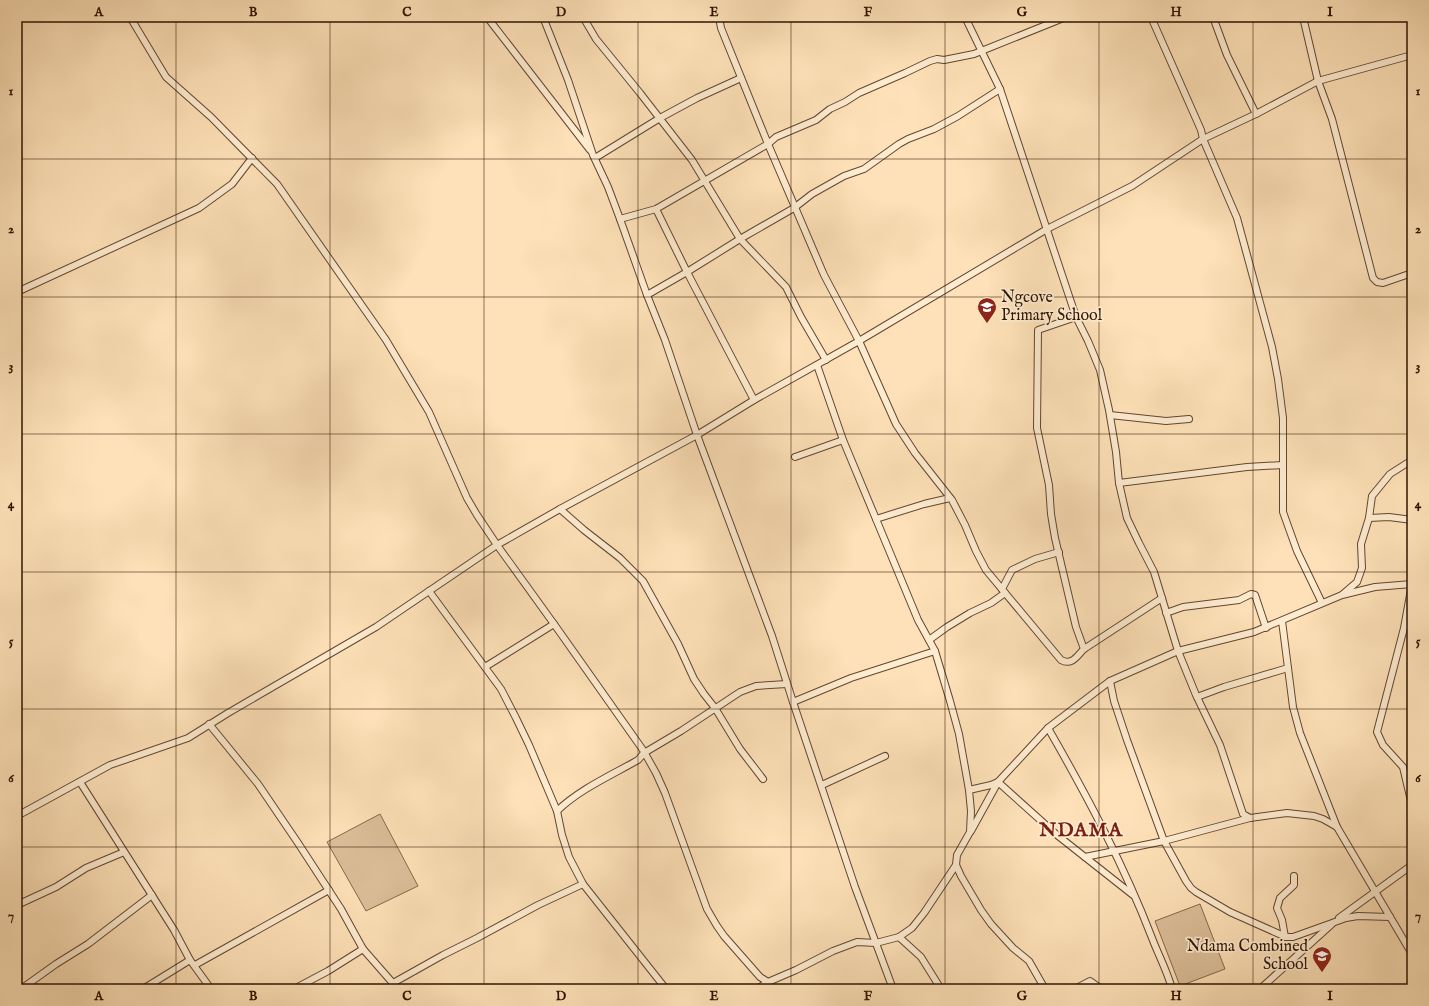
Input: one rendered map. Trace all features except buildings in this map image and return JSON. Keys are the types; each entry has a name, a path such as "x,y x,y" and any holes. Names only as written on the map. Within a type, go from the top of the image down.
{"street":[{"path":"130,17 166,77 211,117 277,184 386,340 429,412 467,498 496,545 554,624 644,753 656,773 666,793 710,914 717,926 760,977 768,982"},
{"path":"487,17 594,156"},
{"path":"543,17 568,80 594,156 620,219 665,340 697,435 772,636 855,887 893,989"},
{"path":"583,17 596,39 692,160 740,239 786,287 801,317 826,360"},
{"path":"719,17 721,28 741,78 794,208 824,276 859,341 896,424 950,498 965,525 986,570 1061,660 1067,662 1074,660 1084,649 1162,598"},
{"path":"965,17 1000,89 1076,317 1100,370 1110,415 1119,483 1128,518 1154,572 1178,651 1197,698 1220,745 1243,814 1250,818"},
{"path":"620,219 656,209 768,144 776,137 816,120 859,93 930,61 974,54 1066,17"},
{"path":"1151,17 1201,130 1203,139 1237,218 1272,347 1281,402 1283,512 1297,551 1322,603"},
{"path":"1213,17 1227,55 1256,114"},
{"path":"1302,17 1318,81 1332,118 1373,278 1377,282 1383,283 1412,273"},
{"path":"17,816 110,765 188,738 209,724 354,640 496,545 560,508 697,435 754,400 859,341 1047,229 1132,186 1203,139 1256,114 1318,81 1412,55"},
{"path":"594,156 697,98 741,78"},
{"path":"647,295 794,208 812,194 844,176 864,169 881,158 898,144 934,129 958,116 1000,89"},
{"path":"17,292 198,208 232,184 252,158"},
{"path":"656,209 754,400"},
{"path":"1076,317 1038,330 1037,428 1049,485 1051,514 1059,552 1076,627 1084,649"},
{"path":"817,365 843,440 918,620 935,651 959,734 969,790 971,811 970,832"},
{"path":"1110,415 1166,421 1189,419"},
{"path":"794,457 843,440"},
{"path":"1342,594 1357,582 1362,568 1361,544 1369,518 1372,496 1390,474 1412,460"},
{"path":"1119,483 1247,467 1283,465"},
{"path":"876,519 924,504 950,498"},
{"path":"560,508 584,530 620,558 643,582 678,644 694,679 715,708 740,748 763,779"},
{"path":"1369,518 1389,517 1412,520"},
{"path":"929,640 953,623 991,603 1004,591 1012,570 1035,559 1059,552"},
{"path":"757,989 768,982 796,970 833,951 857,942 876,942 899,937 912,928 924,913 956,865 957,855 998,782 1048,728 1110,681 1178,651 1254,632 1342,594 1375,586 1412,584 1404,628 1377,732 1383,745 1403,767 1412,805"},
{"path":"429,591 485,667 500,689 516,718 557,811 562,835 569,857 583,884 666,989"},
{"path":"1166,613 1183,607 1239,600 1252,594 1255,595 1266,628"},
{"path":"1282,621 1293,707 1300,733 1337,827 1412,954"},
{"path":"485,667 554,624"},
{"path":"793,702 851,678 935,651"},
{"path":"1197,698 1224,687 1288,668"},
{"path":"1110,681 1114,701 1124,734 1164,841 1186,882 1191,888 1230,912 1284,937 1293,938 1346,918 1358,916 1390,917"},
{"path":"557,811 586,788 638,760 644,753 681,731 734,695 749,688 765,685 787,684"},
{"path":"209,724 258,784 329,890 363,950 398,989"},
{"path":"1048,728 1086,795 1113,851 1142,913 1172,989"},
{"path":"822,785 885,756"},
{"path":"80,782 174,930 192,963 211,989"},
{"path":"969,790 998,782"},
{"path":"998,782 1057,835 1134,896"},
{"path":"1085,857 1164,841 1250,818 1287,814 1303,815 1323,819 1337,827"},
{"path":"17,905 56,887 86,868 124,852"},
{"path":"956,865 981,910 991,924 1013,948 1029,961 1045,989"},
{"path":"1260,989 1335,921 1412,865"},
{"path":"1284,937 1282,920 1277,908 1280,898 1294,884 1294,876"},
{"path":"393,983 538,905 583,884"},
{"path":"143,989 329,890"},
{"path":"21,989 56,964 88,944 152,895"},
{"path":"899,937 921,957 941,989"},
{"path":"294,989 363,950"},
{"path":"1075,989 1090,981 1101,989"}],"shaded area":[{"path":"380,814 418,886 366,911 327,842"},
{"path":"1200,904 1225,969 1180,986 1155,921"}],"place":[{"name":"Ngcove Primary School","path":"987,324"},
{"name":"Ndama Combined School","path":"1322,973"}],"district":[{"name":"NDAMA","path":"1081,830"}]}
